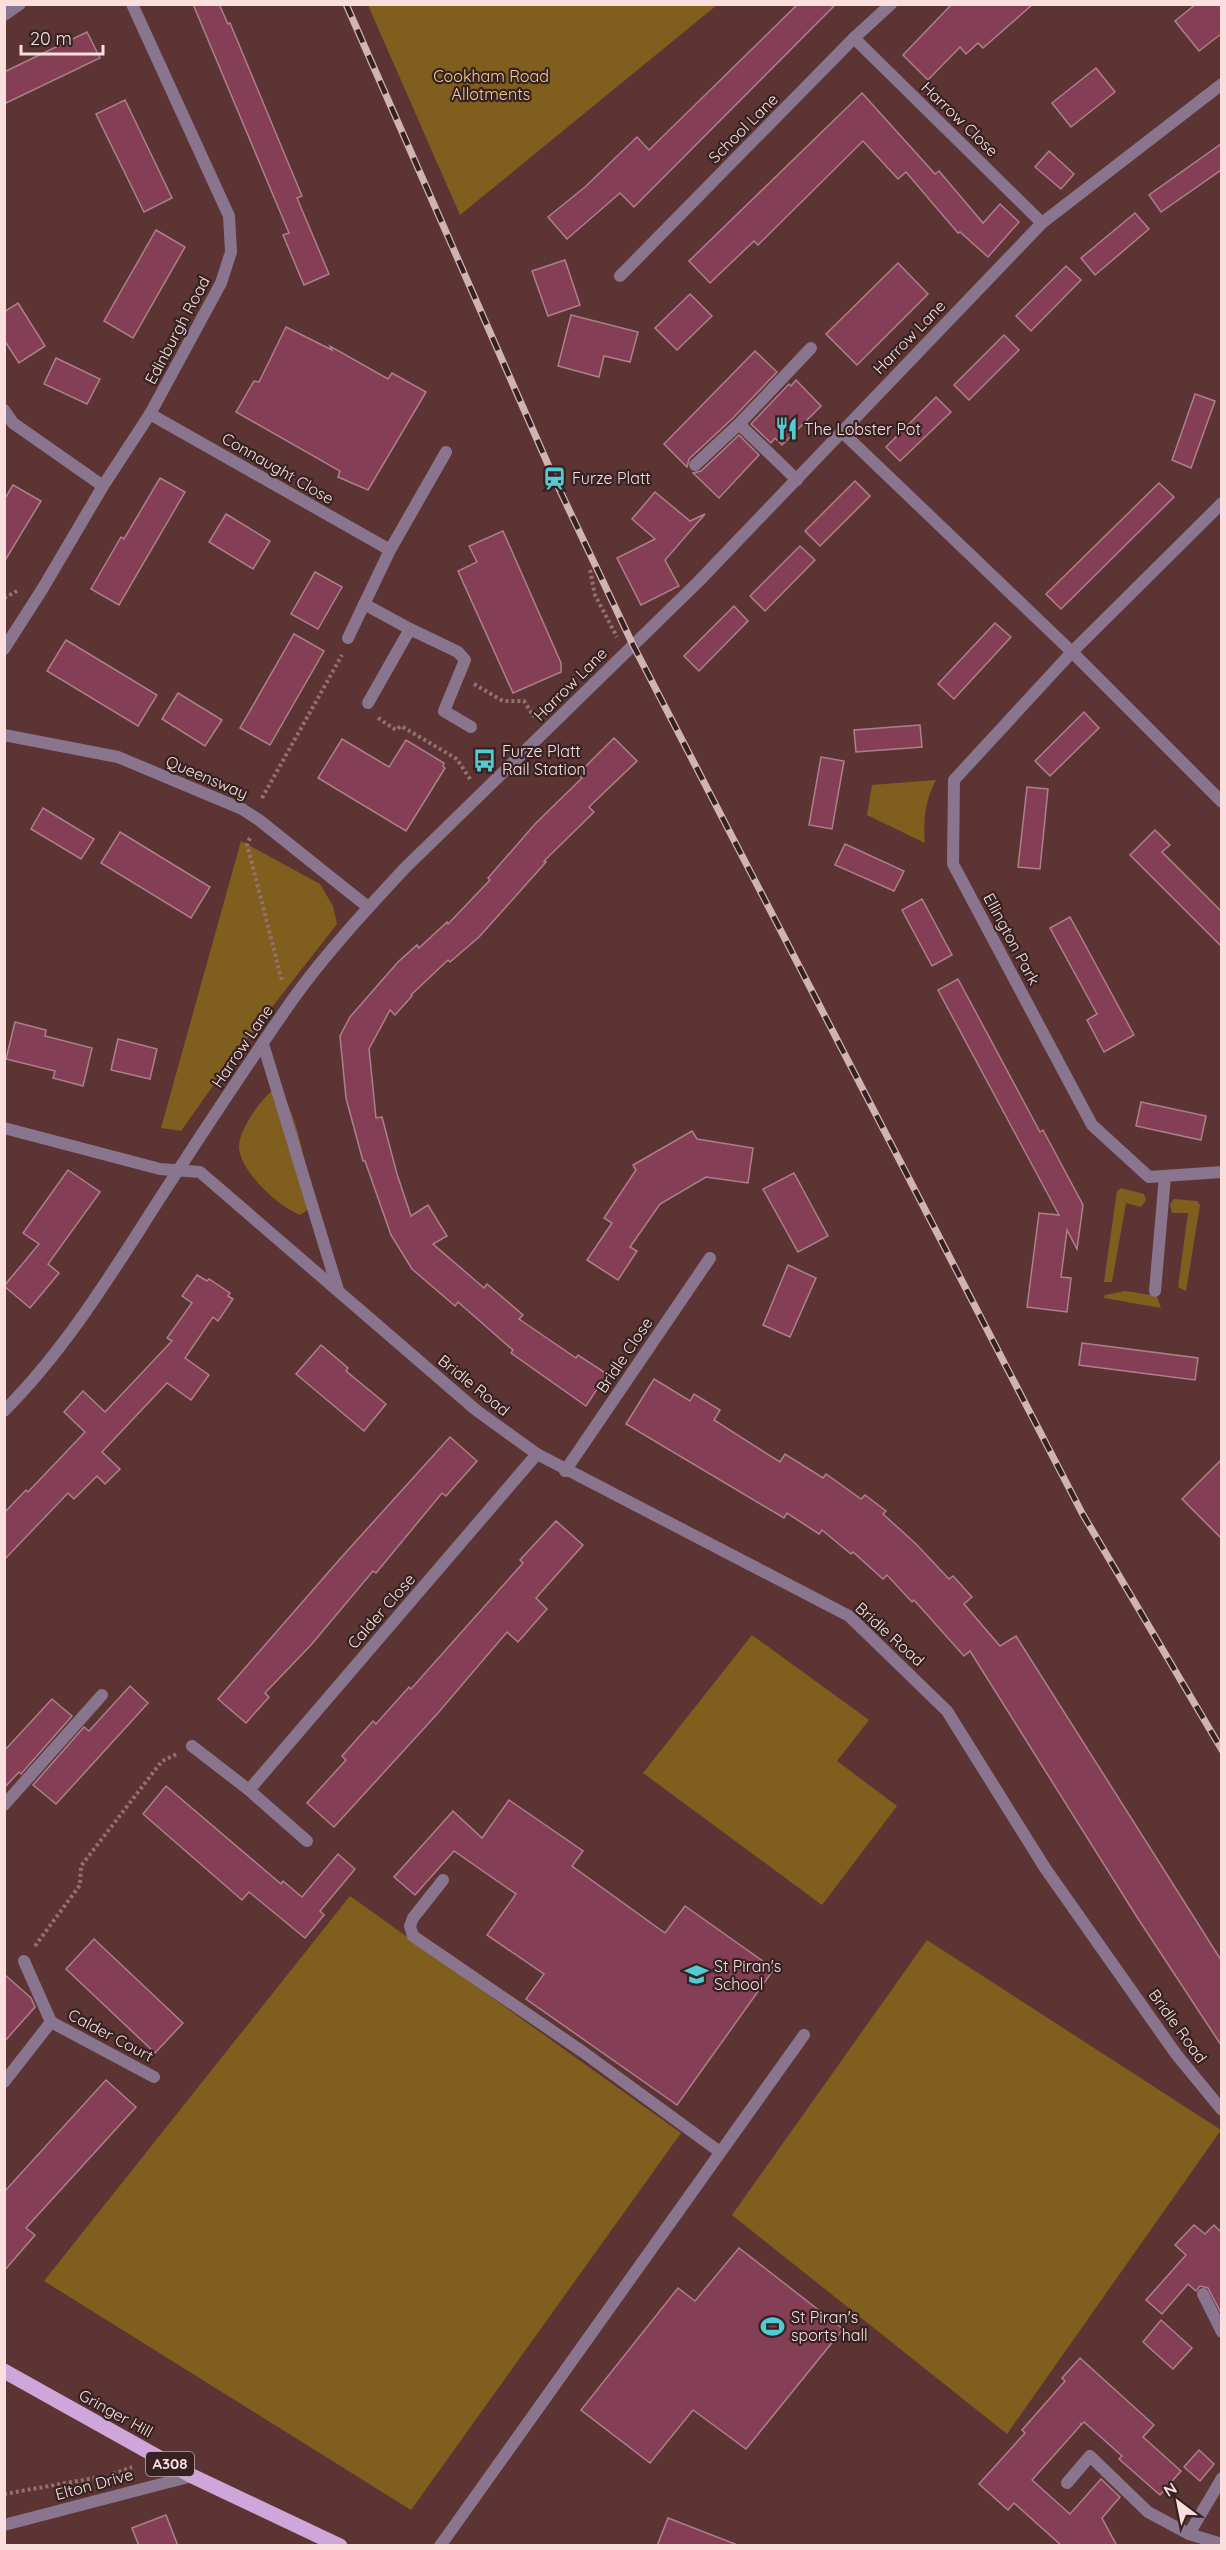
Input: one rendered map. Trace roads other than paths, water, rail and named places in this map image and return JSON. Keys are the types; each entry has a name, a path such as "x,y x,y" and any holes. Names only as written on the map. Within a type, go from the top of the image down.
{"main road":[{"name":"Gringer Hill","path":"4,2371 192,2476 340,2546"}],"street":[{"path":"4,15 20,4"},
{"name":"Edinburgh Road","path":"4,649 103,486 150,414 221,283 231,252 229,216 132,4"},
{"name":"School Lane","path":"620,276 854,38 891,4"},
{"name":"Harrow Close","path":"854,38 1042,223"},
{"name":"Harrow Lane","path":"4,1411 29,1386 108,1280 178,1169 294,998 368,907 625,654 797,480 841,431 1042,223 1221,84"},
{"path":"695,465 811,348"},
{"path":"4,410 13,423 103,486"},
{"name":"Connaught Close","path":"150,414 390,550"},
{"path":"738,424 797,480"},
{"path":"841,431 1072,652 1221,802"},
{"path":"348,638 390,550 446,452"},
{"name":"Ellington Park","path":"1221,503 1072,652 954,780 953,864 1092,1125 1149,1177 1221,1172"},
{"path":"364,604 458,652 465,660 444,711 471,727"},
{"path":"368,703 410,629"},
{"name":"Queensway","path":"4,735 118,757 242,808 368,907"},
{"path":"263,1044 338,1290"},
{"name":"Bridle Road","path":"4,1128 160,1169 200,1172 476,1410 537,1454 849,1616 947,1711 1045,1868 1176,2054 1221,2110"},
{"path":"1155,1291 1165,1176"},
{"name":"Bridle Close","path":"565,1470 710,1258"},
{"name":"Calder Close","path":"249,1790 537,1454"},
{"path":"4,1805 102,1695"},
{"path":"192,1746 249,1790 307,1841"},
{"path":"443,1880 413,1918 410,1926 413,1936 583,2052 720,2152"},
{"name":"Calder Court","path":"24,1961 51,2022 154,2077"},
{"name":"Calder Court","path":"4,2082 51,2022"},
{"path":"440,2546 804,2035"},
{"path":"1203,2294 1221,2332"},
{"path":"1067,2483 1090,2456 1148,2512 1189,2534 1221,2544"},
{"name":"Elton Drive","path":"4,2524 192,2476"},
{"path":"1189,2534 1221,2478"}],"railway":[{"path":"346,4 554,478 633,645 1082,1513 1222,1750"}],"place":[{"name":"The Lobster Pot","path":"786,429"},
{"name":"Furze Platt","path":"554,478"},
{"name":"Furze Platt Rail Station","path":"484,760"},
{"name":"St Piran's School","path":"696,1975"},
{"name":"St Piran's sports hall","path":"773,2326"}],"park label":[{"name":"Cookham Road Allotments","path":"491,85"}]}
